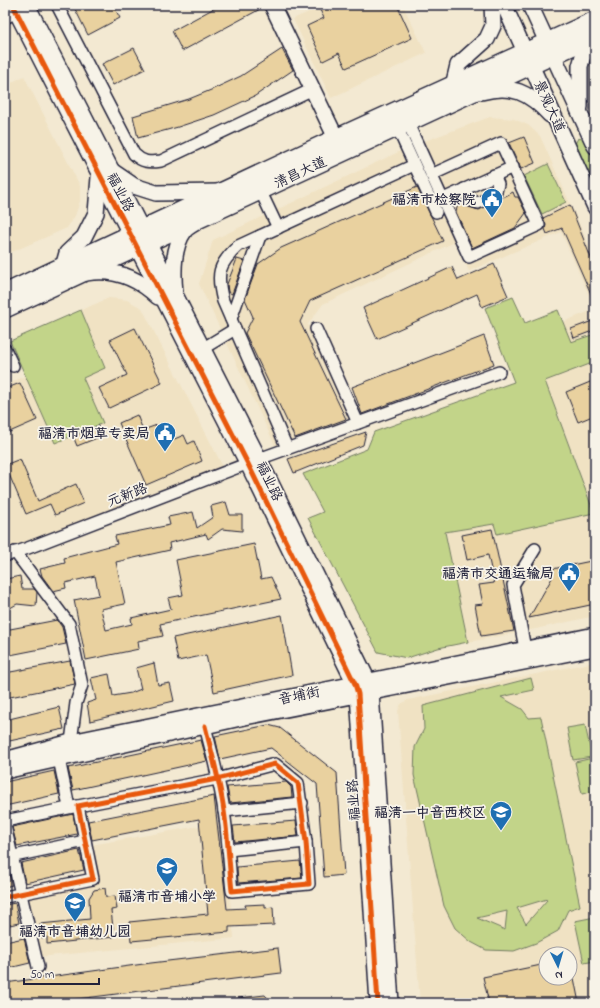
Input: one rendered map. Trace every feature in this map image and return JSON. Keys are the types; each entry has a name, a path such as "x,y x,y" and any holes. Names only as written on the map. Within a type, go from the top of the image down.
{"main road":[{"name":"清昌大道","path":"550,49 595,20"},
{"name":"清昌大道","path":"5,309 81,274 221,192 336,138 456,92 550,49 595,36"},
{"name":"清昌大道","path":"5,294 63,268 139,239 206,216 260,190 404,129 456,92"}],"street":[{"path":"57,5 134,154 149,163 161,161 313,89"},
{"path":"272,5 336,138"},
{"path":"492,5 493,26 487,39 458,66 456,92 510,89 529,95 558,125"},
{"name":"景观大道","path":"504,5 595,207"},
{"name":"景观大道","path":"530,5 595,146"},
{"name":"福业路","path":"20,9 253,461 363,688 390,1003"},
{"path":"581,116 579,89 580,66 583,56 595,42"},
{"path":"404,129 414,165 436,212"},
{"path":"404,129 432,175 469,257 539,225 501,143 432,175"},
{"path":"288,448 223,301 218,282 225,259 238,246 414,165"},
{"path":"443,199 513,167"},
{"path":"63,268 67,252 84,237 96,213 104,172 134,186 156,193 221,192"},
{"path":"464,190 468,199 478,203 495,195 498,184 494,175"},
{"path":"260,190 278,228"},
{"path":"81,274 97,271 113,272 134,278 171,301 173,278 180,241 186,230 206,216"},
{"path":"202,349 233,324 260,236"},
{"name":"福业路","path":"171,301 202,349 253,461"},
{"path":"316,329 358,423"},
{"path":"5,349 13,366"},
{"name":"元新路","path":"10,554 253,461 499,372"},
{"path":"525,649 513,585 535,549"},
{"path":"10,554 69,624 82,685 76,703 71,742"},
{"name":"音埔街","path":"5,771 205,726 525,649 595,635"},
{"name":"音埔街","path":"5,760 71,742 363,688 595,648"},
{"name":"福业路","path":"363,688 378,1003"},
{"path":"5,821 74,806 218,779 275,764 298,783 302,803 309,884 232,891 224,811 218,779 205,726"},
{"path":"5,897 93,879 85,841 59,759"},
{"path":"224,811 302,803"},
{"path":"5,826 8,857 20,894 38,967"},
{"path":"8,857 85,841"},
{"path":"228,850 306,842"}],"shaded area":[{"path":"324,5 403,5 426,53 331,98 293,19"},
{"path":"24,76 80,186 80,201 75,216 67,228 5,255 5,86"},
{"path":"490,117 514,119 528,125 540,136 595,259 595,309 561,232 469,271 455,242 323,304 308,324 354,427 281,458 199,284 213,240 411,146"},
{"path":"109,298 127,300 142,308 223,467 140,500 5,549 5,385 25,376 55,443 103,423 83,378 105,367 81,310"},
{"path":"595,309 595,334 571,343 563,322"},
{"path":"595,362 595,616 468,642 445,532 495,524 497,534 594,513 545,381"},
{"name":"福清一中音西校区","path":"595,662 595,1003 420,1003 398,711 401,704 408,700"},
{"name":"福清市音埔小学","path":"222,822 234,938 38,957 25,897 96,882 91,845"}],"green space":[{"path":"578,138 585,140 595,162 595,189 575,144"},
{"path":"548,164 566,202 542,214 524,176"},
{"path":"513,297 525,323 558,310 571,342 595,334 595,362 545,381 594,513 497,534 494,524 445,532 468,642 438,648 407,658 378,652 308,518 323,512 303,474 367,449 374,432 514,382 485,308"},
{"path":"81,310 105,368 83,378 103,423 55,443 10,341"},
{"path":"531,678 534,690 501,697 522,709 529,718 541,717 580,906 568,910 558,931 536,943 514,951 486,950 471,942 455,928 444,906 414,775 415,747 424,729 423,706","holes":["547,900 526,924 517,908","507,911 505,930 477,918"]},
{"path":"585,725 592,757 573,760 567,728"},
{"path":"593,758 595,791 582,794 575,762"},
{"path":"595,917 595,961 584,963 575,921"}],"building":[{"path":"78,5 113,5 120,18 88,35 74,7"},
{"path":"220,5 263,5 264,7 182,51 172,31"},
{"path":"326,5 397,5 412,38 346,68 339,53 323,61 307,26 324,18 319,8"},
{"path":"134,48 145,69 113,85 102,64"},
{"path":"282,49 293,70 255,96 214,115 138,138 133,116 189,99 211,90 241,76"},
{"path":"524,137 535,163 521,169 509,143"},
{"path":"417,187 443,241 310,301 300,322 346,419 295,438 245,333 253,317 245,299 258,264 281,248"},
{"name":"福清市检察院","path":"513,192 515,197 518,197 526,213 515,228 472,248 456,212 458,203 461,201 465,206 479,210"},
{"path":"570,205 595,268 595,303 562,228 547,234 545,229 546,225 543,218"},
{"path":"237,259 244,261 232,294 228,292 227,284"},
{"path":"494,264 508,296 482,307 477,294 377,339 363,308 452,267 458,280"},
{"path":"595,320 595,330 574,338 571,329"},
{"path":"135,328 162,383 109,408 99,388 127,375 110,340"},
{"path":"484,336 494,364 362,414 352,387"},
{"path":"595,380 595,415 578,422 566,392"},
{"path":"20,383 37,420 5,434 5,389"},
{"name":"福清市烟草专卖局","path":"137,415 143,430 157,425 165,443 184,435 188,444 194,441 202,461 146,485 119,423"},
{"path":"98,426 102,436 77,446 73,436"},
{"path":"366,432 363,445 294,473 288,459"},
{"path":"20,459 38,501 76,484 84,503 55,515 50,504 26,514 5,465"},
{"path":"226,502 230,515 242,515 242,531 222,529 208,539 206,534 169,543 170,550 116,562 125,604 101,609 106,630 132,624 131,618 171,609 168,598 183,595 176,560 254,544 261,579 271,577 281,599 160,624 163,636 138,641 139,649 86,660 74,600 99,595 95,576 65,583 66,588 53,591 42,576 40,569 65,563 64,558 117,544 115,536 170,525 168,517 193,512 197,528 213,517 211,506"},
{"path":"492,529 514,631 481,636 475,605 483,604 479,585 494,583 488,555 467,560 462,535"},
{"name":"福清市交通运输局","path":"591,561 595,582 595,604 529,618 552,578 543,571"},
{"path":"20,576 22,589 34,589 37,592 36,606 17,604 5,611 5,593 8,591 6,579"},
{"path":"282,615 292,675 214,692 206,655 178,661 173,638"},
{"path":"57,620 62,627 66,644 5,656 5,630"},
{"path":"70,661 75,684 5,698 5,673"},
{"path":"154,663 158,685 170,683 174,701 90,721 87,703 96,700 91,678 109,674 113,696 131,693 141,689 136,668"},
{"path":"59,707 64,729 5,742 5,720"},
{"path":"268,725 280,728 337,773 344,875 324,877 317,784 271,748 220,759 215,736"},
{"path":"201,740 207,761 73,790 68,768"},
{"path":"54,771 59,794 5,806 5,782"},
{"path":"286,782 291,787 292,797 230,803 227,787"},
{"path":"214,796 227,909 246,908 245,905 265,904 265,908 273,907 274,925 229,927 229,932 131,941 129,922 208,914 199,819 92,840 88,821"},
{"path":"73,814 77,834 17,846 12,827"},
{"path":"296,821 298,836 235,842 233,826"},
{"path":"79,850 84,870 25,883 21,863"},
{"path":"300,861 302,878 238,883 237,867"},
{"path":"5,866 7,866 12,885 5,887"},
{"path":"105,888 106,897 115,896 117,909 111,910 114,937 47,944 47,937 42,938 40,924 90,919 89,898 94,890"},
{"path":"15,903 19,923 5,926 5,905"},
{"path":"24,938 30,963 5,969 5,942"},
{"path":"278,948 281,973 46,1003 5,1003 5,983 151,963"},
{"path":"538,966 538,986 576,986 579,1003 489,1003 483,977"},
{"path":"265,995 272,1003 239,1003 238,998"}],"cycle path":[{"path":"13,5 248,464 355,684 358,694 378,1003"},
{"path":"5,897 93,879 78,806 217,779 275,764 298,783 306,842 309,884 232,891 227,831 222,800 220,789 218,779 216,768 205,726"}],"place":[{"name":"福清市检察院","path":"492,218"},
{"name":"福清市烟草专卖局","path":"165,452"},
{"name":"福清市交通运输局","path":"569,592"},
{"name":"福清一中音西校区","path":"501,832"},
{"name":"福清市音埔小学","path":"167,888"},
{"name":"福清市音埔幼儿园","path":"75,922"}]}
